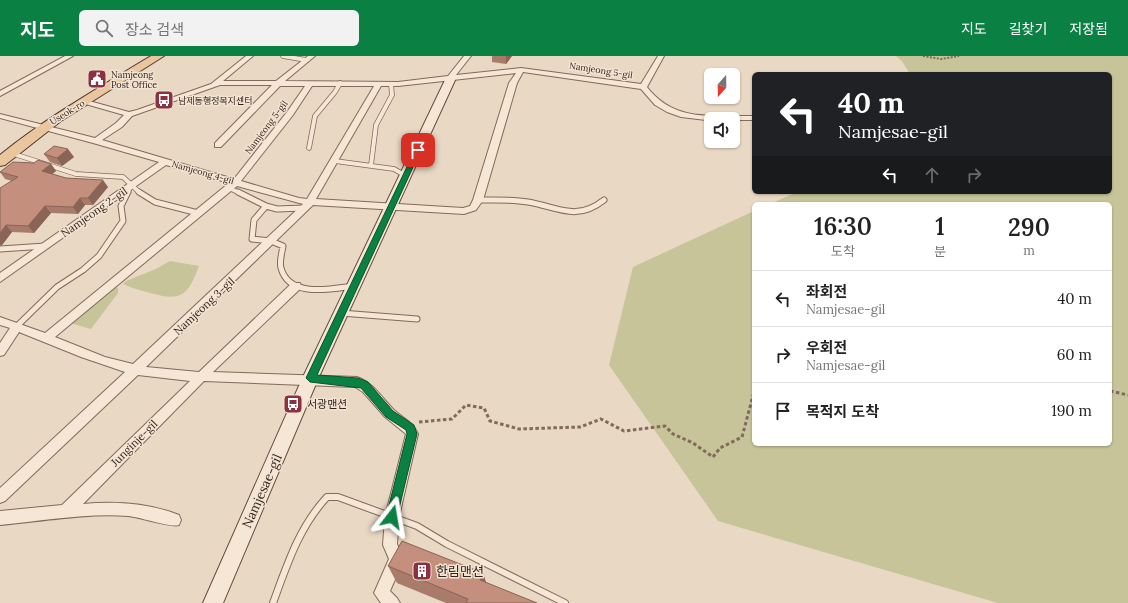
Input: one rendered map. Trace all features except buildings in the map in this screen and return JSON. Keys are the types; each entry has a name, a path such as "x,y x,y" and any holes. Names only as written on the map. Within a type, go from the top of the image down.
{"main road":[{"name":"Useok-ro","path":"0,162 44,127 159,56"}],"street":[{"path":"0,94 70,56"},
{"path":"214,84 250,56"},
{"path":"454,73 468,56"},
{"name":"Namjeong 5-gil","path":"129,114 140,112 214,84 279,82 391,84 454,73 521,70 643,87 661,56"},
{"name":"Namjeong 5-gil","path":"218,145 279,82 309,58"},
{"path":"454,73 456,59"},
{"path":"478,200 513,83 521,70"},
{"name":"Namjesae-gil","path":"213,603 310,378 454,73"},
{"name":"Namjeong 5-gil","path":"237,181 290,113 310,83"},
{"path":"271,241 307,205 335,161 379,84"},
{"path":"643,87 659,105 668,110 684,115 696,117 752,118"},
{"path":"85,101 129,114 120,124 96,141"},
{"name":"Namjeong 4-gil","path":"0,116 96,141 237,181 298,200 307,205 392,207 464,211 472,208 478,200"},
{"path":"132,185 166,161"},
{"path":"47,337 237,181"},
{"name":"Namjeong 2-gil","path":"0,278 132,185"},
{"name":"Namjeong 3-gil","path":"136,370 271,241"},
{"path":"201,377 296,286"},
{"path":"0,321 136,370 201,377 310,378 358,382 364,385 390,414 410,428 412,434 392,517 390,545 397,559 380,593 392,603"},
{"path":"0,352 17,326"},
{"path":"0,497 136,370"},
{"name":"Junginje-gil","path":"67,510 201,377"},
{"path":"0,518 67,510 130,508 155,513 174,520"}],"lane":[{"name":"Namjeong 5-gil","path":"283,56 309,58"},
{"path":"309,148 315,116 335,92 340,83"},
{"path":"371,165 376,125 392,96 391,84"},
{"path":"10,153 76,174 123,177 143,196 154,202 198,213"},
{"path":"335,161 394,169 406,176"},
{"name":"Namjeong 2-gil","path":"17,326 57,287 83,270 99,256 103,248 123,222 121,206 132,185"},
{"path":"229,188 266,206 277,209 307,205"},
{"path":"478,200 501,200 534,203 571,213 594,208 604,200"},
{"path":"266,206 254,220 252,239 271,241 283,246 281,267 288,281 296,286 309,289 353,286"},
{"path":"0,250 45,246"},
{"path":"341,313 417,319"},
{"path":"273,603 307,520 317,505 327,497 338,497 417,526 447,544 565,603"}],"path":[{"path":"923,56 933,60 945,60 959,56"},
{"path":"1112,392 1128,396"},
{"path":"403,423 452,419 466,405 484,408 490,421 518,429 580,427 601,419 624,431 665,426 673,434 693,443 713,457 720,448 742,437 752,400"}],"shaded area":[{"path":"896,56 1128,56 1128,603 998,603 718,521 609,365 633,267 752,212 752,446 1112,446 1112,202 774,202 792,194 1112,194 1112,72 909,72 902,61"},
{"path":"170,261 199,266 191,284 182,294 170,297 161,296 123,284 126,281 156,269"},
{"path":"116,286 118,293 91,329 70,323"}],"place":[{"name":"Namjeong Post Office","path":"97,79"},
{"name":"남제동행정복지센터","path":"164,100"},
{"name":"서광맨션","path":"293,404"},
{"name":"한림맨션","path":"422,571"}],"route":[{"path":"392,517 412,434 410,428 390,414 364,385 358,382 310,378 418,150"}]}
